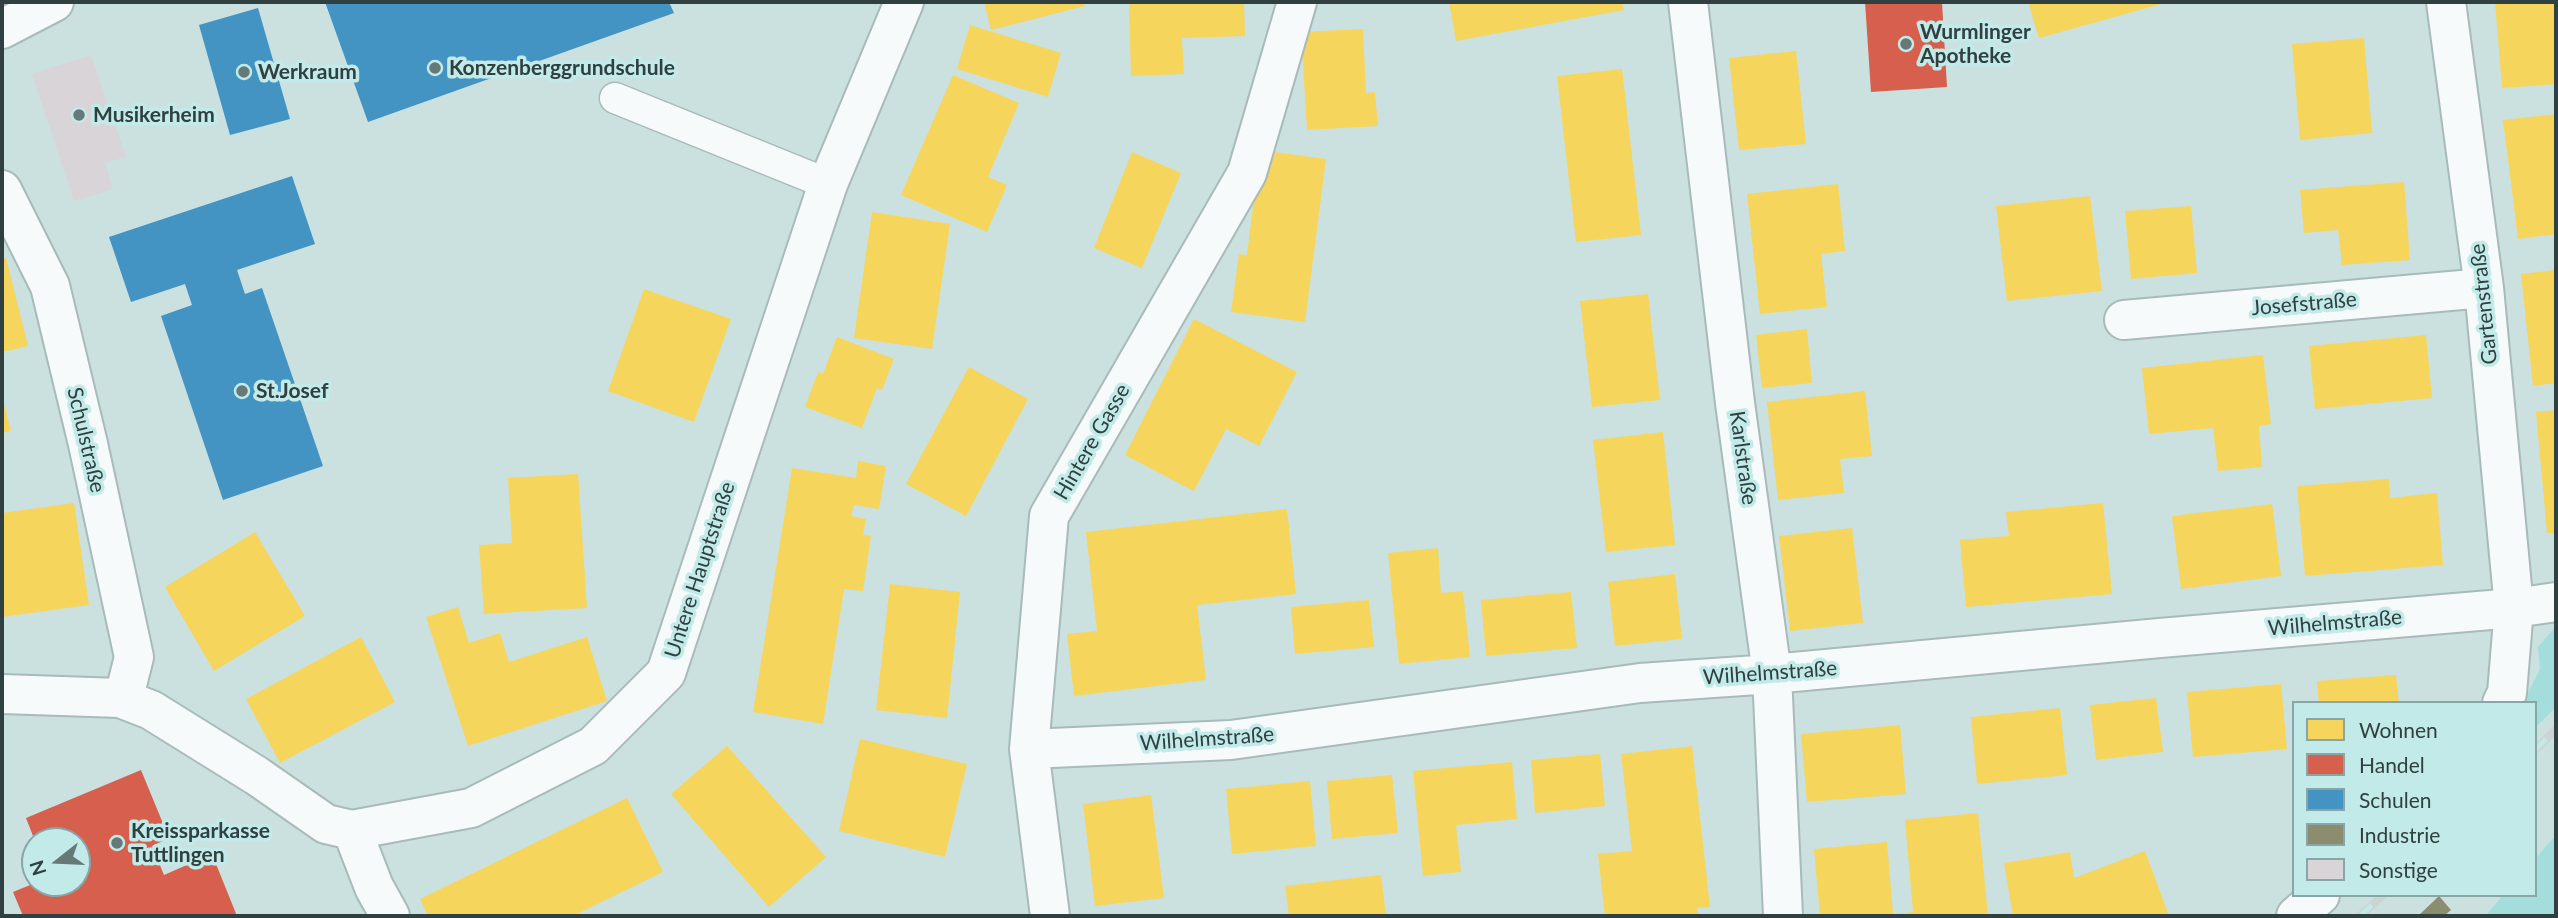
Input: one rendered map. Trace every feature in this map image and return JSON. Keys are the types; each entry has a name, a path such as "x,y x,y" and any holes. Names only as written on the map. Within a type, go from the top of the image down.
{"street":[{"path":"2,29 54,2"},
{"name":"Untere Hauptstraße","path":"2,694 120,698 151,710 257,776 326,824 352,830 471,808 593,746 666,673 828,184 904,2"},
{"name":"Hintere Gasse","path":"1050,916 1028,749 1049,516 1247,173 1297,2"},
{"name":"Karlstraße","path":"1688,2 1735,403 1772,674 1783,916"},
{"name":"Gartenstraße","path":"2446,2 2484,288 2514,608 2507,693 2502,701"},
{"name":"Schulstraße","path":"2,190 50,286 88,444 134,657 126,689 120,698"},
{"name":"Josefstraße","path":"2124,320 2484,288"},
{"name":"Wilhelmstraße","path":"1028,749 1231,740 1640,683 1772,674 2514,608 2556,602"},
{"path":"352,830 374,887 390,916"},
{"path":"2296,916 2318,897"}],"lane":[{"path":"615,98 828,184"}],"shaded area":[{"path":"2556,626 2556,707 2537,726 2537,701 2524,701 2540,669 2538,647"},
{"path":"2556,835 2556,914 2489,916 2488,913 2501,897 2537,897 2537,857"}],"building: Wohnen":[{"path":"984,2 1084,2 1085,6 991,30"},
{"path":"1129,2 1244,2 1245,36 1182,38 1184,74 1131,76"},
{"path":"1449,2 1622,2 1624,10 1456,41"},
{"path":"2028,2 2164,2 2165,3 2039,38"},
{"path":"2495,2 2556,2 2556,84 2502,88"},
{"path":"970,25 1061,53 1048,97 957,69"},
{"path":"1363,29 1366,93 1375,92 1378,126 1307,130 1301,32"},
{"path":"2364,38 2372,133 2300,140 2292,44"},
{"path":"1796,51 1806,144 1739,150 1729,58"},
{"path":"1622,69 1641,235 1576,242 1557,76"},
{"path":"953,75 1019,103 988,177 1007,185 987,232 901,195"},
{"path":"2556,114 2556,234 2518,239 2503,120"},
{"path":"1260,150 1326,159 1305,322 1231,312 1239,254 1247,255"},
{"path":"1132,152 1181,173 1142,268 1094,248"},
{"path":"2404,182 2410,260 2342,265 2338,230 2304,233 2300,190"},
{"path":"1838,184 1845,251 1821,254 1827,307 1760,314 1747,194"},
{"path":"2090,196 2102,291 2007,301 1996,206"},
{"path":"2191,206 2197,273 2131,279 2125,211"},
{"path":"872,212 950,224 932,349 854,338"},
{"path":"6,258 28,346 2,352 2,259"},
{"path":"2556,270 2556,383 2533,386 2521,274"},
{"path":"644,289 731,319 694,422 608,391"},
{"path":"1648,294 1660,400 1592,407 1580,301"},
{"path":"1194,319 1297,372 1259,446 1226,429 1194,491 1125,455"},
{"path":"1807,329 1812,383 1762,388 1756,335"},
{"path":"2426,335 2432,398 2315,409 2309,346"},
{"path":"837,337 894,359 882,390 877,388 862,428 805,407 818,372 823,374"},
{"path":"2263,355 2271,424 2259,426 2262,467 2218,471 2213,428 2149,434 2142,368"},
{"path":"969,367 1028,399 966,516 906,484"},
{"path":"1865,391 1872,456 1840,459 1844,493 1778,500 1767,402"},
{"path":"2,396 11,431 2,433"},
{"path":"2556,410 2556,533 2547,533 2536,412"},
{"path":"1663,432 1675,545 1606,552 1593,440"},
{"path":"858,461 886,466 879,509 854,505 851,516 866,519 863,535 871,536 863,591 844,589 823,724 753,712 792,468 856,478"},
{"path":"578,474 587,608 484,614 479,545 512,543 508,478"},
{"path":"2389,479 2390,498 2437,493 2443,565 2305,576 2297,486"},
{"path":"74,503 89,605 2,617 2,513"},
{"path":"2103,503 2112,594 1966,607 1960,540 2009,536 2006,512"},
{"path":"2272,504 2281,576 2181,589 2172,516"},
{"path":"1287,509 1296,594 1197,605 1206,680 1074,696 1067,634 1097,631 1086,532"},
{"path":"1852,528 1863,623 1790,631 1779,536"},
{"path":"255,532 305,616 214,671 165,587"},
{"path":"1438,548 1441,593 1463,591 1470,657 1399,664 1388,553"},
{"path":"1675,574 1682,639 1615,646 1608,582"},
{"path":"890,584 960,592 947,718 876,710"},
{"path":"1571,592 1577,648 1486,656 1481,600"},
{"path":"1369,600 1374,647 1295,654 1291,607"},
{"path":"458,607 469,643 500,633 509,662 587,637 607,701 468,746 426,617"},
{"path":"361,637 395,702 280,763 246,699"},
{"path":"2396,675 2399,701 2319,701 2317,681"},
{"path":"2281,684 2287,749 2193,757 2187,692"},
{"path":"2156,698 2163,752 2096,760 2090,705"},
{"path":"2060,708 2067,775 1977,784 1971,717"},
{"path":"1900,725 1906,794 1807,802 1801,734"},
{"path":"860,739 967,764 945,857 839,831"},
{"path":"727,746 826,857 769,907 671,794"},
{"path":"1692,746 1710,907 1697,908 1698,916 1605,916 1598,854 1632,851 1621,754"},
{"path":"1600,754 1605,806 1535,813 1531,760"},
{"path":"1512,762 1517,819 1456,825 1461,872 1423,876 1413,771"},
{"path":"1392,775 1398,833 1332,839 1327,781"},
{"path":"1310,781 1316,846 1232,854 1226,789"},
{"path":"1151,795 1164,898 1095,906 1083,804"},
{"path":"627,798 663,872 573,916 428,916 420,899"},
{"path":"1978,813 1988,916 1894,916 1893,914 1913,912 1905,820"},
{"path":"1887,842 1893,914 1820,916 1814,849"},
{"path":"2145,851 2169,916 2013,916 2004,863 2070,852 2074,878"},
{"path":"1381,875 1386,916 1289,916 1285,886"}],"building: Handel":[{"name":"Wurmlinger Apotheke","path":"1865,2 1942,2 1947,87 1871,92"},
{"name":"Kreissparkasse Tuttlingen","path":"141,770 169,838 152,846 164,875 212,854 237,916 23,916 13,892 21,889 21,897 91,897 91,827 30,827 26,818"}],"building: Schulen":[{"name":"Konzenberggrundschule","path":"325,2 669,2 674,13 368,122"},
{"name":"Werkraum","path":"258,8 290,119 230,135 199,25"},
{"name":"St.Josef","path":"292,176 315,244 237,270 245,294 262,288 323,466 223,500 161,316 192,305 185,284 131,302 109,237"}],"building: Industrie":[{"path":"2438,897 2451,910 2444,916 2418,916"}],"building: Sonstige":[{"name":"Musikerheim","path":"91,55 126,157 105,163 113,189 74,201 32,74"}],"railway":[{"path":"2537,748 2556,729"},
{"path":"2360,916 2381,897"}],"place":[{"name":"Wurmlinger Apotheke","path":"1906,44"},
{"name":"Konzenberggrundschule","path":"435,68"},
{"name":"Werkraum","path":"244,72"},
{"name":"Musikerheim","path":"79,115"},
{"name":"St.Josef","path":"242,391"},
{"name":"Kreissparkasse Tuttlingen","path":"117,843"}]}
